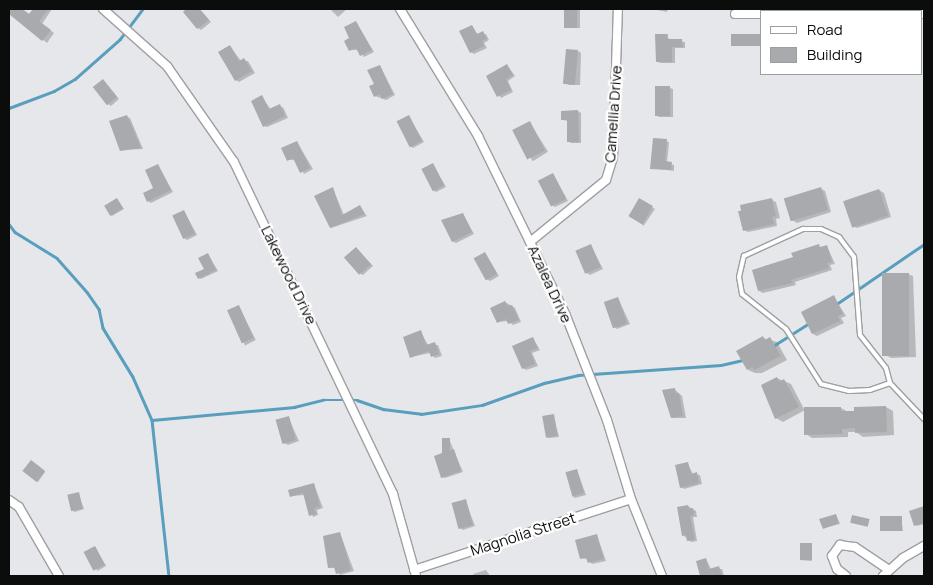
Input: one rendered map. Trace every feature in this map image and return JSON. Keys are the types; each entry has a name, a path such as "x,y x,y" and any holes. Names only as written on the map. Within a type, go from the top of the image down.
{"street":[{"name":"Lakewood Drive","path":"103,9 167,66 234,162 393,494 415,573"},
{"name":"Azalea Drive","path":"400,9 455,96 566,316 604,411 631,499 662,576"},
{"name":"Camellia Drive","path":"530,242 606,180 613,157 618,9"},
{"path":"738,12 760,14"},
{"name":"Magnolia Street","path":"415,573 631,499"},
{"path":"9,500 19,506 59,576"},
{"path":"846,576 837,569 832,556 840,545 855,546 888,569"},
{"path":"882,576 888,569 924,546"}],"lane":[{"path":"890,383 879,388 849,391 821,384 786,329 742,294 739,277 744,256 803,229 821,229 839,237 854,257 860,335 886,368 890,383 924,419"}],"building":[{"path":"9,9 22,9 29,14 33,9 48,9 39,21 51,30 42,41 9,14"},
{"path":"186,9 199,9 209,20 197,29 183,12"},
{"path":"564,9 577,9 577,28 564,28"},
{"path":"356,21 372,50 360,56 356,48 349,51 344,41 349,38 344,27"},
{"path":"472,25 477,34 483,31 487,39 482,41 484,46 470,53 459,31"},
{"path":"655,34 668,34 667,39 682,39 683,47 672,47 672,62 656,62"},
{"path":"731,34 760,34 760,46 731,46"},
{"path":"230,45 239,61 244,58 252,71 235,81 218,52"},
{"path":"566,49 578,50 575,85 563,84"},
{"path":"507,64 513,75 506,79 511,90 497,97 486,76"},
{"path":"380,65 393,94 382,99 380,94 374,97 369,86 374,84 367,70"},
{"path":"103,79 117,97 107,105 93,87"},
{"path":"655,86 670,86 670,116 655,116"},
{"path":"262,95 269,109 280,104 285,116 263,127 251,101"},
{"path":"578,110 579,142 567,142 567,120 561,120 561,111"},
{"path":"127,115 141,148 120,151 109,121"},
{"path":"409,115 422,141 410,147 397,121"},
{"path":"530,121 545,150 527,159 512,130"},
{"path":"653,138 667,139 665,161 672,162 671,170 650,169"},
{"path":"297,141 310,168 300,173 293,158 287,161 281,148"},
{"path":"433,163 444,185 433,191 421,169"},
{"path":"158,164 171,190 147,202 143,193 153,188 145,170"},
{"path":"553,173 566,199 551,207 538,181"},
{"path":"333,187 342,215 360,205 365,214 330,228 314,196"},
{"path":"821,187 828,210 791,221 784,198"},
{"path":"879,189 888,215 852,228 843,201"},
{"path":"117,198 123,208 110,216 104,206"},
{"path":"639,198 653,206 642,224 628,216"},
{"path":"772,198 776,216 772,217 774,224 743,231 738,211 741,211 740,205"},
{"path":"184,210 195,234 183,239 172,215"},
{"path":"463,213 472,232 452,242 441,220"},
{"path":"591,244 601,267 585,274 575,251"},
{"path":"819,244 820,247 827,245 832,262 827,263 829,268 791,280 793,283 758,291 752,270 793,257 791,253"},
{"path":"356,247 371,264 359,275 344,257"},
{"path":"485,252 497,274 486,280 474,258"},
{"path":"208,253 216,270 198,279 195,273 204,269 198,258"},
{"path":"882,273 909,273 909,356 882,356"},
{"path":"834,295 843,314 838,316 840,321 812,334 801,312"},
{"path":"618,297 627,323 613,328 604,302"},
{"path":"505,301 508,306 512,305 519,320 508,324 506,319 497,323 490,308"},
{"path":"239,305 254,338 242,343 227,310"},
{"path":"421,330 426,345 435,342 439,354 431,357 429,351 410,358 403,337"},
{"path":"763,336 765,340 770,337 781,356 754,370 752,367 747,370 736,351"},
{"path":"533,337 538,348 530,351 535,364 522,369 512,346"},
{"path":"777,377 779,382 784,379 799,407 775,419 761,385"},
{"path":"675,388 676,393 679,393 683,416 671,418 662,390"},
{"path":"886,406 887,432 855,433 855,428 842,429 842,434 804,435 804,407 841,407 841,411 854,411 854,407"},
{"path":"554,414 558,436 546,438 542,416"},
{"path":"289,416 296,440 282,444 276,420"},
{"path":"442,438 450,438 450,451 454,449 461,471 441,478 434,456 442,453"},
{"path":"31,460 45,471 37,482 22,471"},
{"path":"688,462 691,474 697,472 699,483 680,488 675,465"},
{"path":"577,469 584,493 572,496 565,472"},
{"path":"314,483 320,507 314,508 316,514 309,516 303,493 290,497 288,490"},
{"path":"79,492 83,509 71,511 67,495"},
{"path":"466,499 473,525 458,529 452,503"},
{"path":"688,505 689,509 693,508 694,515 690,516 695,540 687,541 686,535 682,536 677,507"},
{"path":"924,506 924,523 914,526 909,511"},
{"path":"836,514 839,523 823,529 819,519"},
{"path":"852,515 870,519 868,527 850,523"},
{"path":"880,516 902,516 902,531 880,531"},
{"path":"340,532 351,570 336,574 334,567 328,568 323,536"},
{"path":"597,534 604,559 588,563 586,558 580,559 575,540"},
{"path":"800,543 812,543 812,560 800,560"},
{"path":"95,546 105,565 93,571 84,552"},
{"path":"706,558 709,569 719,566 722,576 700,576 696,561"}],"waterway":[{"path":"9,108 54,91 75,79 120,39 143,9"},
{"path":"9,224 15,232 57,258 87,292 99,309 103,328 133,377 152,420 169,576"},
{"path":"835,305 924,244"},
{"path":"773,346 808,324"},
{"path":"152,420 294,407 323,400 357,400 383,409 421,414 482,405 544,383 578,375 721,365 743,360"}]}
